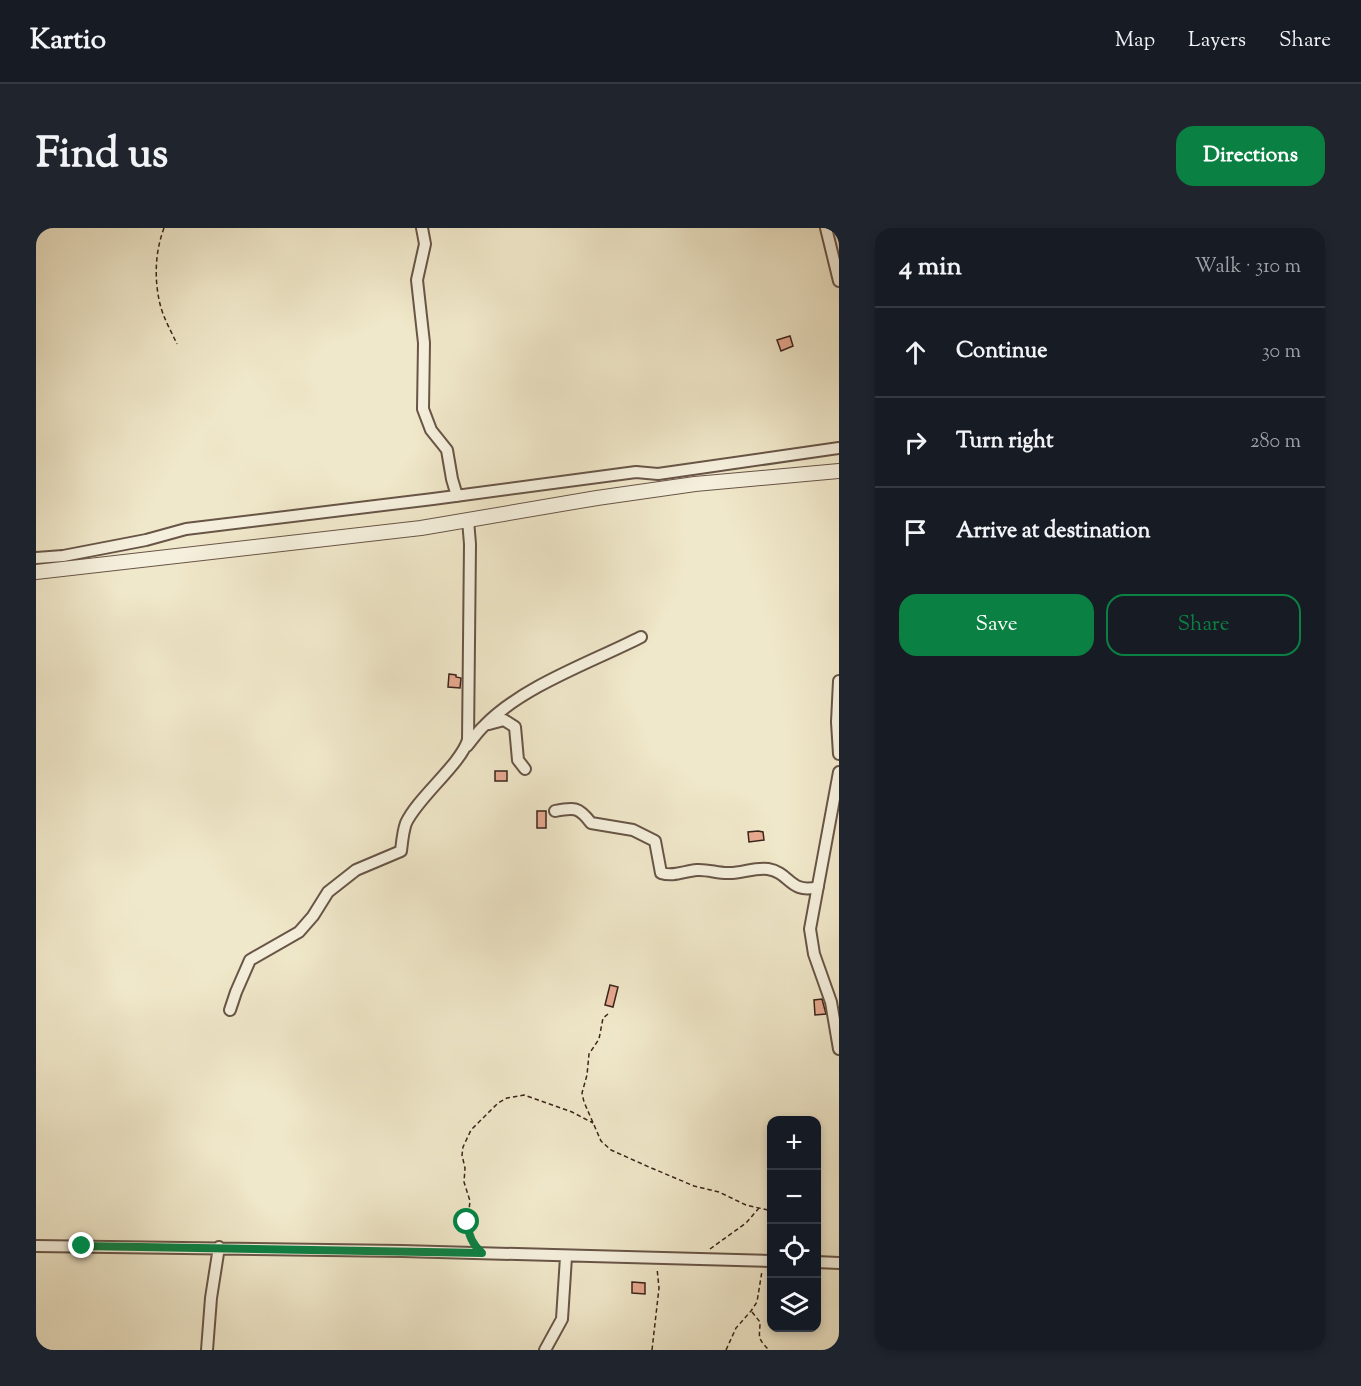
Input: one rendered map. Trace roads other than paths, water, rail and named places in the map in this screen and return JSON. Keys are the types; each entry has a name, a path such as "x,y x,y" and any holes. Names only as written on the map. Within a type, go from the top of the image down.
{"street":[{"path":"422,228 425,244 417,280 424,343 423,409 431,430 447,450 452,479 458,496"},
{"path":"826,228 839,281"},
{"path":"36,558 63,556 146,540 186,529 636,472 658,474 839,448"},
{"path":"36,572 421,528 695,484 839,471"},
{"path":"465,749 468,740 470,544 468,520"},
{"path":"230,1010 250,960 298,932 313,916 328,892 356,870 401,851 406,824 432,788 484,725 507,707 553,679 641,637"},
{"path":"839,681 839,754"},
{"path":"468,720 473,726 504,720 515,727 518,760 525,769"},
{"path":"839,772 810,929 814,954 831,1002 839,1049"},
{"path":"555,811 572,807 583,812 591,823 633,830 655,842 660,873 670,876 699,869 732,873 765,868 778,872 796,886 806,890 818,887"},
{"path":"36,1246 482,1253 767,1261"},
{"path":"207,1350 211,1298 219,1248"},
{"path":"545,1350 562,1319 566,1257"},
{"path":"821,1262 839,1263"}]}
